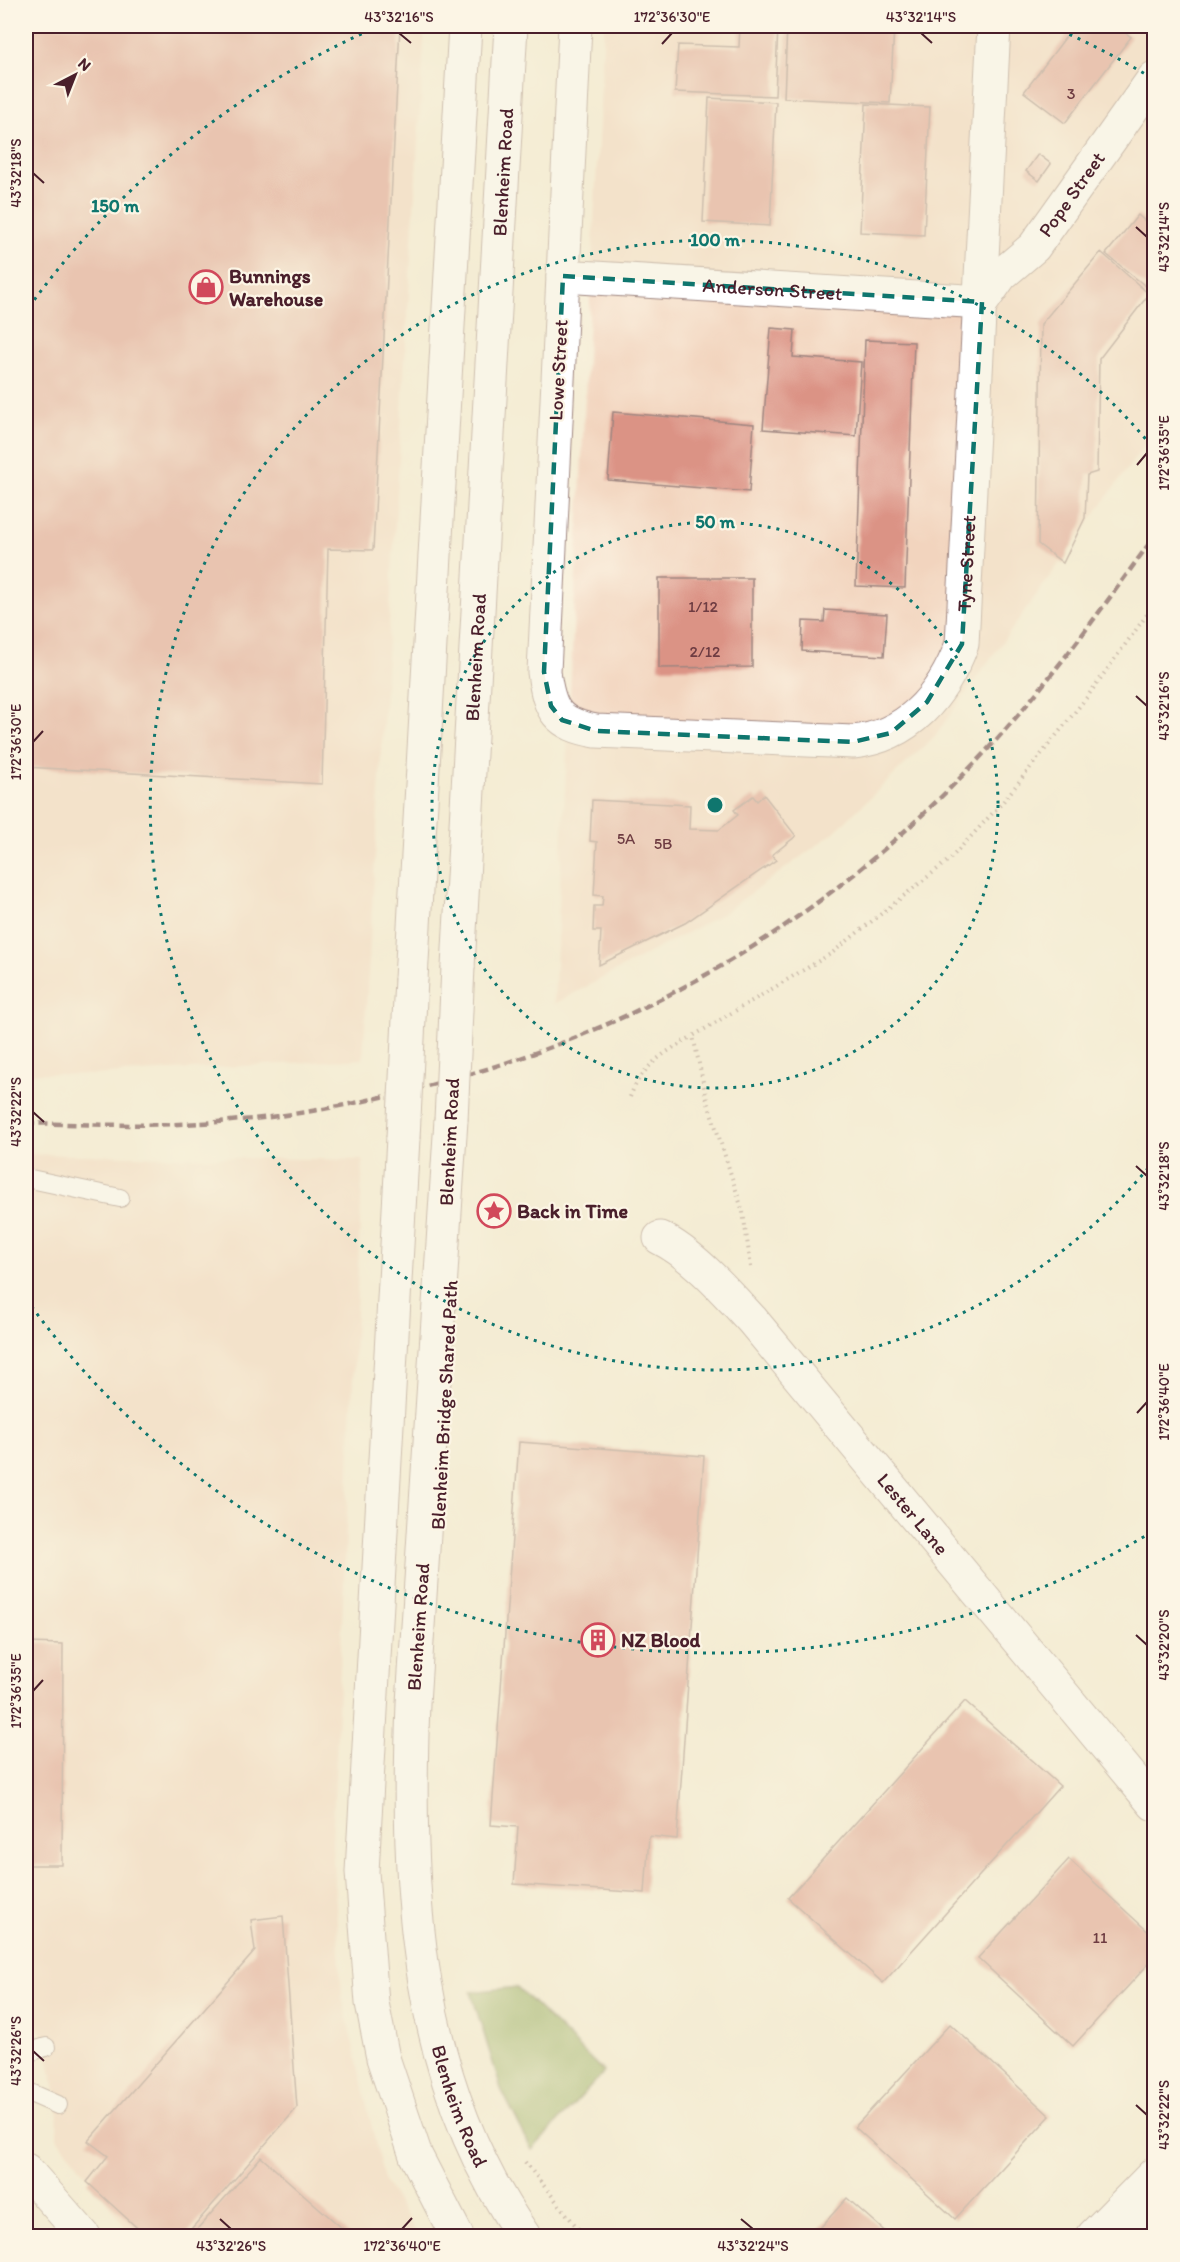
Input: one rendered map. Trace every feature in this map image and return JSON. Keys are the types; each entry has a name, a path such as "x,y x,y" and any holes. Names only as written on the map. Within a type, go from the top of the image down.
{"main road":[{"path":"457,2236 416,2156 383,2058 372,2003 362,1872 465,26"},
{"name":"Blenheim Road","path":"511,26 451,1120 413,1703 410,1798 412,1875 417,1937 427,2000 440,2058 459,2116 482,2166 505,2209 524,2236"},
{"name":"Lowe Street","path":"556,713 548,697 544,672 575,26"},
{"name":"Tyne Street","path":"556,713 562,720 574,726 596,731 853,742 872,740 891,733 910,721 945,679 962,644 982,302 994,26"},
{"name":"Pope Street","path":"982,302 1000,275 1034,247 1155,78"},
{"name":"Anderson Street","path":"563,276 982,302"},
{"name":"Lester Lane","path":"660,1238 672,1244 752,1320 1155,1804"},
{"path":"26,2170 84,2236"},
{"path":"1093,2236 1155,2174"},
{"path":"1138,2236 1155,2218"}],"lane":[{"path":"26,1178 120,1198"},
{"path":"26,2053 46,2047"},
{"path":"26,2091 58,2105"}],"path":[{"path":"630,1097 642,1073 651,1063 832,953 950,858 1002,803 1155,605"},
{"path":"693,1036 707,1100 749,1236 752,1320"},
{"path":"520,2155 550,2197 584,2236"}],"highlighted area":[{"path":"563,276 982,302 962,644 927,702 891,733 853,742 596,731 562,720 551,706 544,672"}],"shaded area":[{"name":"Bunnings Warehouse","path":"26,26 425,26 363,1059 92,1075 26,1073"},
{"path":"604,26 1154,26 1154,432 934,737 832,834 724,913 554,1004"},
{"path":"26,1154 363,1160 332,1846 342,1996 384,2180 418,2236 132,2236 57,2137 58,2105 44,2036 26,2010"}],"green space":[{"path":"517,1987 604,2072 532,2150 501,2089 471,1992"}],"building":[{"name":"Bunnings Warehouse","path":"26,26 400,26 373,550 328,549 322,784 26,767"},
{"path":"740,26 778,26 775,96 675,92 678,45 739,47"},
{"path":"787,26 894,26 890,103 784,98"},
{"path":"1074,26 1116,26 1131,37 1065,123 1024,92"},
{"path":"709,98 776,102 770,226 703,222"},
{"path":"866,104 930,107 924,235 860,232"},
{"path":"1038,154 1051,164 1039,181 1026,171"},
{"path":"1138,215 1154,229 1154,293 1106,254"},
{"path":"1101,252 1149,294 1099,359 1097,472 1087,475 1085,518 1063,563 1038,544 1041,324"},
{"path":"771,328 795,330 793,357 861,362 856,436 763,429"},
{"path":"865,340 914,342 905,588 856,586"},
{"path":"613,412 754,424 749,492 608,480"},
{"path":"659,578 752,578 752,667 659,668"},
{"path":"825,610 887,614 884,656 802,651 803,621 824,622"},
{"path":"764,795 796,836 772,855 776,860 685,923 599,965 601,931 593,931 594,906 602,906 603,896 594,895 597,842 590,841 592,800 690,805 689,829 719,830 738,815 734,810 753,796 757,801"},
{"name":"NZ Blood","path":"519,1442 704,1456 677,1839 649,1836 645,1893 514,1884 518,1827 491,1825"},
{"path":"26,1643 63,1644 62,1865 26,1865"},
{"path":"965,1701 1060,1786 883,1983 788,1898"},
{"path":"1069,1859 1154,1937 1154,1958 1073,2046 978,1958"},
{"path":"283,1916 297,2108 185,2236 146,2236 87,2182 108,2156 88,2141 255,1951 251,1920"},
{"path":"950,2024 1050,2116 955,2219 855,2127"},
{"path":"261,2157 351,2236 191,2236"},
{"path":"847,2198 890,2236 813,2236"}],"railway":[{"path":"26,1123 187,1124 263,1118 330,1108 419,1088 498,1065 573,1038 645,1007 714,970 781,928 845,882 906,830 965,773 1016,717 1064,658 1154,537"}],"place":[{"name":"Bunnings Warehouse","path":"206,287"},
{"name":"Back in Time","path":"494,1211"},
{"name":"NZ Blood","path":"598,1640"}]}
